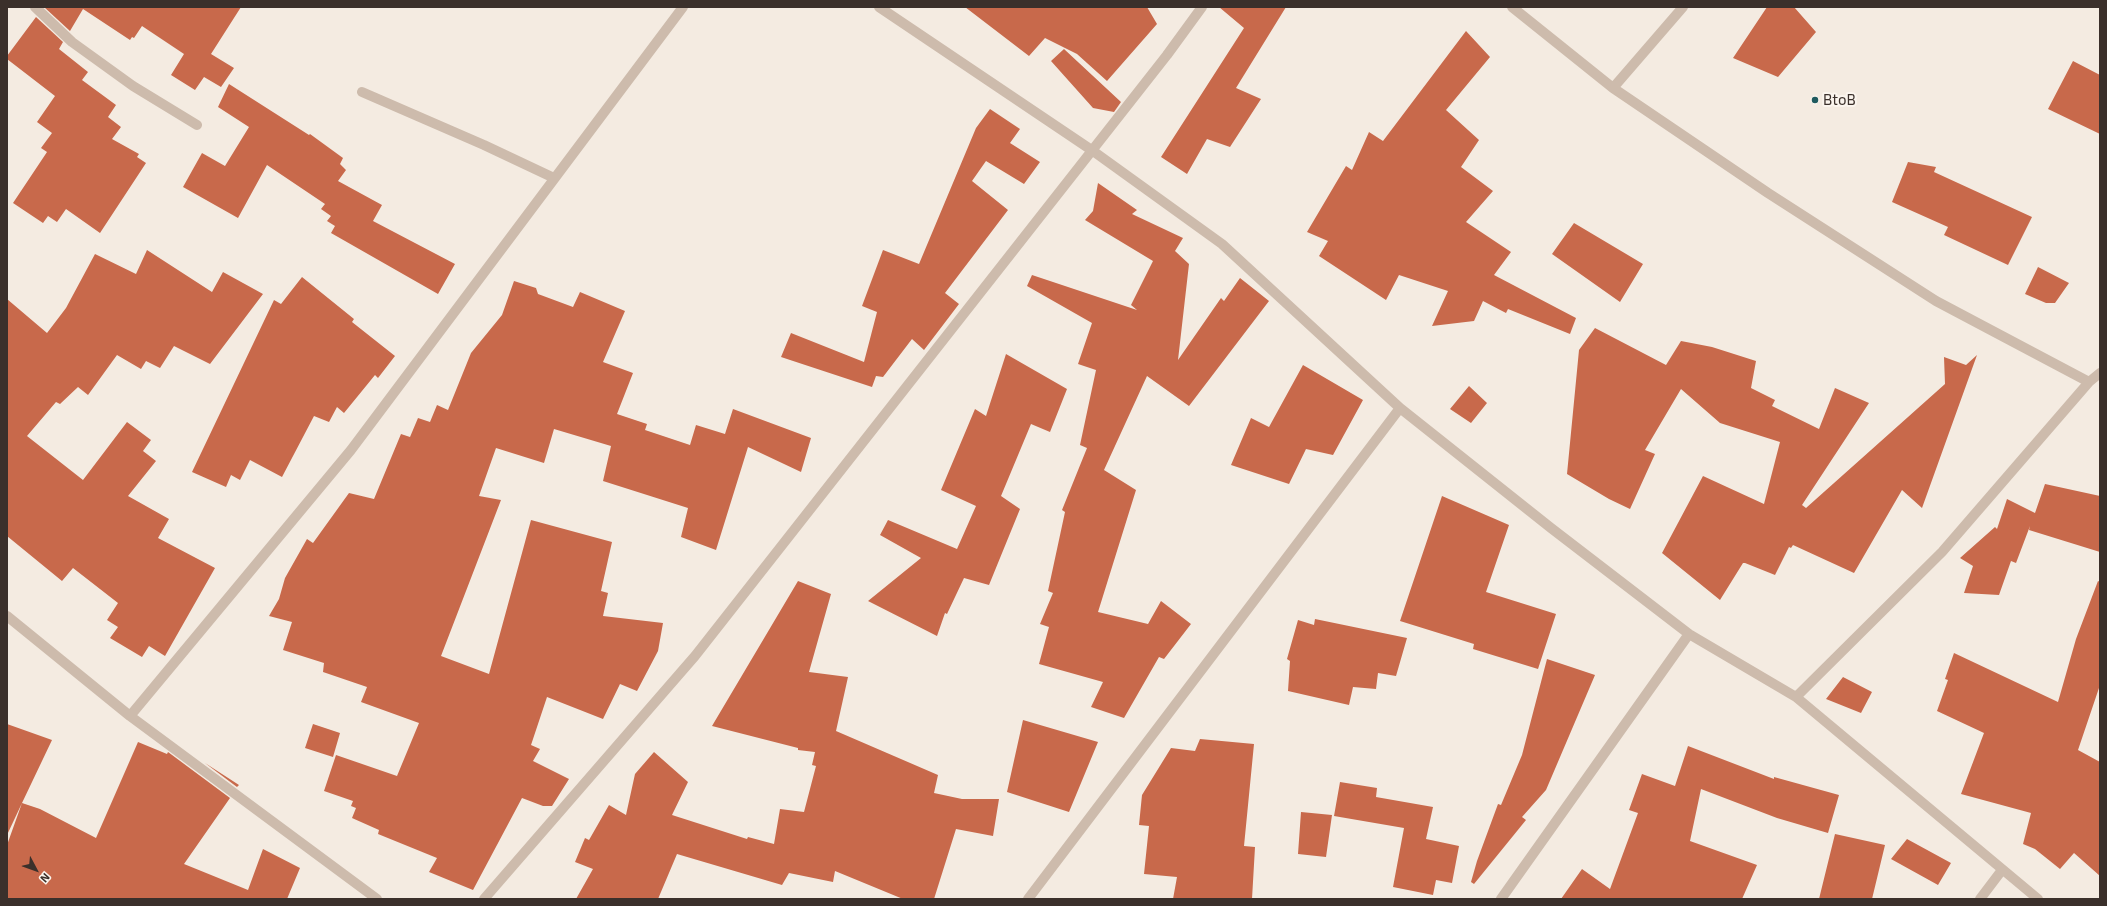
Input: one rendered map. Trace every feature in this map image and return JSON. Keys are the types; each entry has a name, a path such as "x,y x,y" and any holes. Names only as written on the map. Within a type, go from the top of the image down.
{"street":[{"path":"35,7 72,42 133,86 197,124"},
{"path":"130,716 351,450 683,7"},
{"path":"879,7 1093,151 1222,244 1400,408 1551,528 1689,634 1796,697 2038,899"},
{"path":"484,899 695,656 1093,151 1202,7"},
{"path":"1512,7 1613,88 1768,192 1936,301 2090,382"},
{"path":"1613,88 1683,7"},
{"path":"362,92 484,145 554,178"},
{"path":"1796,697 1942,552 2090,382 2100,373"},
{"path":"1028,899 1400,408"},
{"path":"7,616 130,716 377,899"},
{"path":"1501,899 1689,634"},
{"path":"1980,899 2002,870"}],"building":[{"path":"44,7 241,7 211,54 234,68 221,87 204,77 195,90 171,75 184,54 142,26 134,38 132,37 130,40 83,9 70,31"},
{"path":"965,7 1147,7 1157,24 1107,81 1077,54 1045,38 1029,56"},
{"path":"1219,7 1286,7 1236,88 1261,99 1230,147 1207,139 1187,174 1161,157 1244,28"},
{"path":"1767,7 1794,7 1816,32 1778,77 1733,58"},
{"path":"36,17 63,42 59,49 88,72 82,80 116,105 108,117 121,127 112,139 139,154 137,157 146,163 100,233 66,209 57,222 48,216 43,223 13,203 47,152 41,148 52,133 37,122 55,96 7,59 7,56"},
{"path":"1466,31 1490,57 1446,110 1479,140 1461,167 1493,191 1466,222 1511,252 1494,275 1576,318 1570,334 1508,309 1506,313 1483,301 1474,321 1432,326 1448,291 1399,275 1386,300 1319,256 1328,241 1307,232 1346,166 1352,170 1369,132 1383,141"},
{"path":"1064,49 1121,102 1114,112 1093,108 1051,61"},
{"path":"2073,61 2100,75 2100,134 2048,109"},
{"path":"229,84 309,135 310,134 343,158 340,164 346,170 338,181 382,205 373,221 455,264 438,294 331,233 335,226 327,221 331,216 321,209 325,204 267,165 238,218 183,187 202,153 225,166 249,127 218,107"},
{"path":"990,109 1020,129 1010,143 1040,162 1024,184 986,161 972,181 1008,210 945,293 959,304 924,350 912,339 883,377 876,376 872,387 781,357 791,333 864,362 877,312 862,306 883,250 919,264 976,128"},
{"path":"1908,162 1936,167 1934,172 2032,217 2008,265 1944,235 1948,227 1892,202"},
{"path":"1098,183 1137,210 1132,214 1183,238 1175,251 1189,264 1178,360 1221,298 1224,301 1240,278 1269,301 1189,406 1147,376 1104,470 1136,490 1098,612 1148,624 1161,601 1191,624 1164,659 1159,657 1124,718 1091,707 1103,682 1039,664 1049,627 1040,624 1053,593 1048,591 1065,512 1062,510 1087,448 1080,445 1096,370 1078,364 1092,323 1027,286 1032,275 1137,310 1131,305 1153,261 1085,220 1093,211"},
{"path":"1574,223 1643,264 1620,302 1552,254"},
{"path":"147,250 212,292 223,272 263,294 210,364 174,346 160,368 146,361 141,369 117,355 88,395 78,387 60,404 56,402 27,436 83,480 127,422 151,440 143,451 156,461 128,496 169,519 158,538 215,568 165,656 149,646 142,657 110,638 118,627 107,620 118,603 73,568 62,581 7,536 7,299 47,333 66,308 95,254 136,274"},
{"path":"2038,267 2069,283 2055,303 2046,303 2025,294"},
{"path":"302,277 354,319 352,322 395,356 378,378 375,375 344,413 337,407 329,422 314,416 282,477 250,460 240,480 231,475 226,487 192,472 274,300 281,304"},
{"path":"514,281 536,288 538,294 573,307 580,292 625,311 603,362 633,373 617,414 647,424 645,430 690,445 696,425 725,434 733,409 811,438 801,472 748,447 716,550 681,537 688,508 603,481 611,446 554,429 544,463 496,448 479,496 501,500 441,656 489,674 531,520 612,542 601,591 608,593 603,616 663,623 658,651 637,691 620,684 603,719 547,697 531,745 540,749 533,761 569,779 552,806 543,806 522,798 473,890 429,872 437,858 378,834 379,830 352,818 356,808 351,806 353,801 324,791 336,755 397,776 419,723 361,702 367,687 323,672 324,663 283,650 292,622 269,616 279,599 285,578 307,539 313,543 349,493 374,499 401,434 410,437 418,418 430,422 437,405 448,410 471,353 502,315"},
{"path":"1595,328 1666,365 1681,341 1712,347 1756,361 1751,388 1775,400 1772,406 1819,429 1835,388 1869,403 1802,505 1806,508 1945,384 1944,357 1966,365 1977,355 1922,508 1902,490 1854,573 1793,545 1791,548 1789,547 1775,575 1743,563 1720,600 1662,553 1703,476 1764,504 1780,442 1720,423 1681,389 1645,450 1655,454 1630,509 1609,499 1567,474 1579,350"},
{"path":"1006,354 1067,389 1050,432 1031,424 1001,496 1020,509 989,585 964,578 947,614 945,613 937,636 868,601 921,558 880,535 888,520 957,549 976,506 941,490 975,409 986,416"},
{"path":"1303,365 1363,400 1333,455 1306,449 1289,484 1231,465 1251,418 1269,427"},
{"path":"1469,386 1487,403 1471,423 1450,409"},
{"path":"2045,484 2100,496 2100,552 2029,530 2030,526 2016,563 2011,561 1999,595 1964,593 1973,566 1960,558 1995,527 1997,529 2007,499 2035,513"},
{"path":"1442,496 1509,525 1486,592 1556,614 1538,669 1473,649 1474,644 1400,621"},
{"path":"798,581 831,594 809,672 848,677 836,731 938,775 934,793 962,799 999,799 993,836 956,829 934,899 903,899 835,871 833,882 789,873 782,885 677,854 658,899 576,899 593,869 575,862 585,838 589,840 609,805 626,815 635,774 654,752 688,782 672,815 747,839 748,837 774,844 780,809 804,812 816,766 812,765 815,752 798,750 798,748 712,726"},
{"path":"2098,581 2100,582 2100,685 2078,750 2100,762 2100,876 2074,853 2060,869 2035,849 2023,844 2031,813 1961,794 1984,733 1937,711 1948,680 1945,679 1954,653 2058,702 2076,639"},
{"path":"1315,619 1407,638 1396,676 1378,673 1376,689 1353,687 1349,705 1288,691 1290,661 1287,659 1298,620 1314,625"},
{"path":"1547,659 1595,675 1546,790 1522,817 1526,820 1474,884 1471,882 1477,861 1498,804 1501,805 1522,755"},
{"path":"1843,677 1872,692 1861,713 1826,699"},
{"path":"1023,720 1098,742 1069,812 1007,792"},
{"path":"7,724 52,740 7,835"},
{"path":"313,724 340,733 333,757 305,748"},
{"path":"1200,739 1254,744 1244,846 1255,847 1252,899 1173,899 1177,877 1144,874 1149,826 1139,825 1142,795 1171,748 1195,751"},
{"path":"138,742 167,754 168,752 230,798 184,864 248,890 263,849 300,868 287,899 7,899 7,845 22,803 40,809 96,838"},
{"path":"1688,746 1774,779 1774,777 1839,795 1828,833 1777,818 1701,789 1690,841 1757,865 1742,899 1561,899 1582,869 1610,889 1638,813 1629,810 1642,774 1675,786"},
{"path":"205,763 239,785 237,787"},
{"path":"1340,782 1377,788 1376,797 1433,807 1426,839 1459,846 1452,883 1436,880 1433,895 1393,887 1404,828 1334,816"},
{"path":"1301,812 1332,815 1326,857 1298,854"},
{"path":"1835,834 1885,845 1872,899 1819,899"},
{"path":"1907,839 1951,863 1938,885 1891,859"}],"place":[{"name":"BtoB","path":"1815,100"}]}
